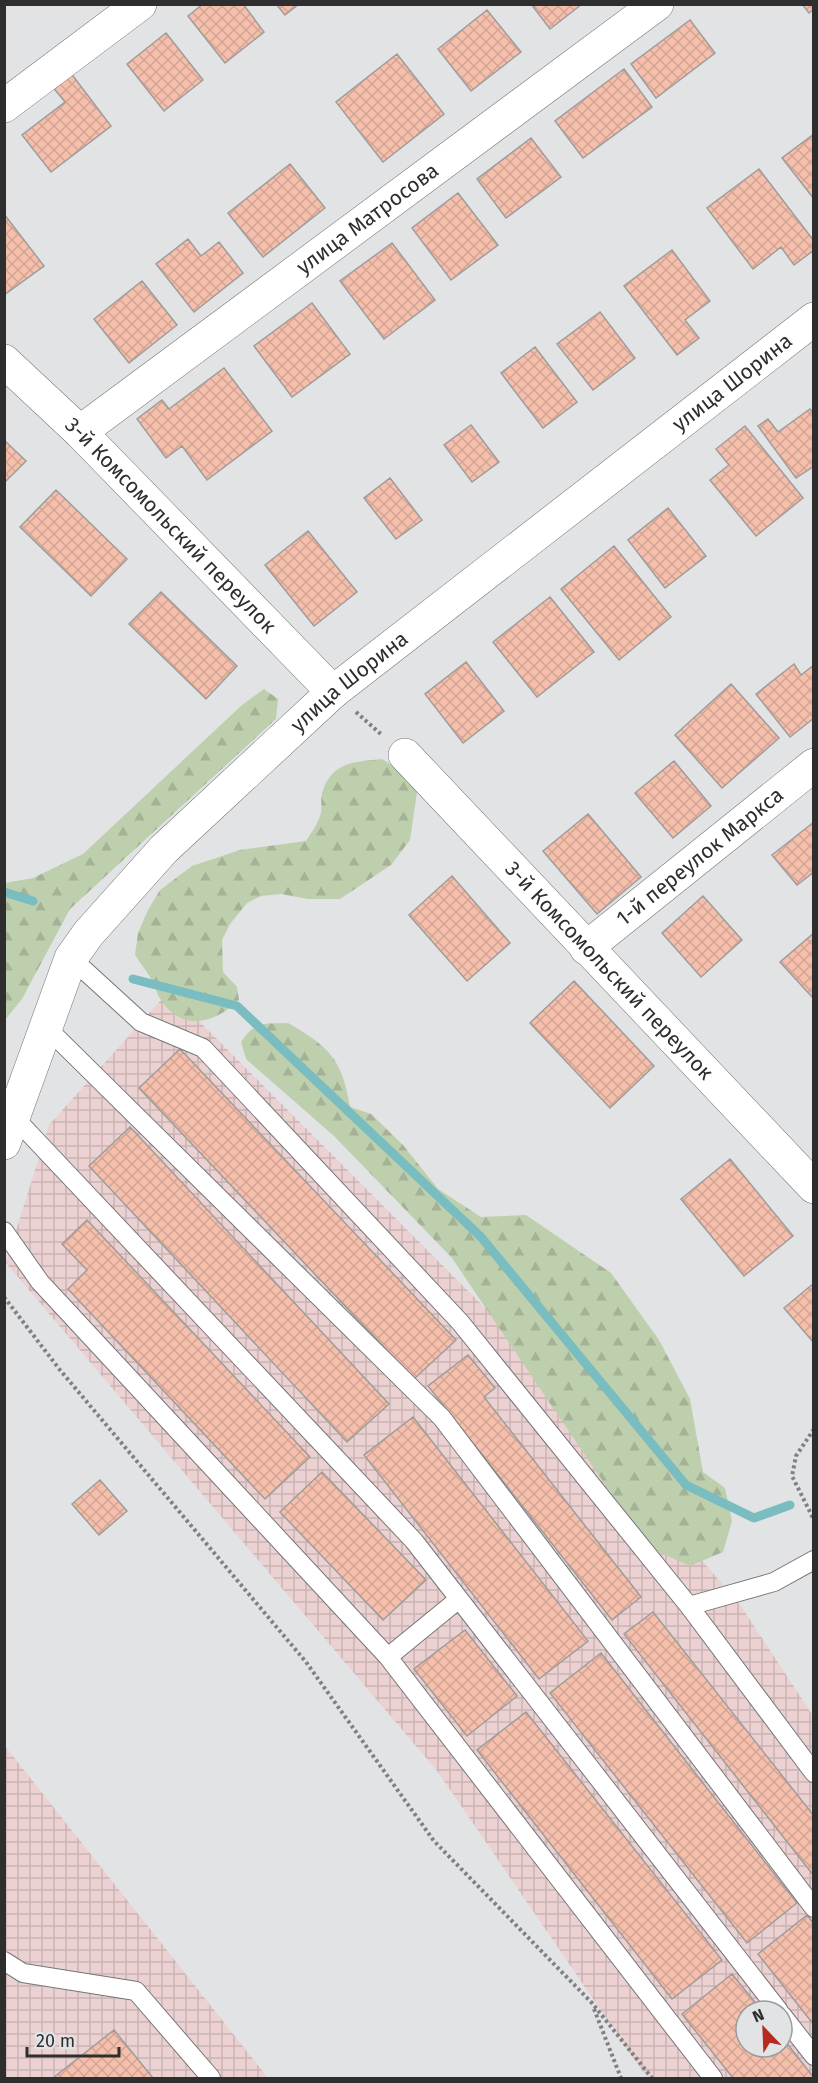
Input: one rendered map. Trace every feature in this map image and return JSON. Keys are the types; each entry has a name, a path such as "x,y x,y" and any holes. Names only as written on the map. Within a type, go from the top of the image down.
{"street":[{"path":"4,106 140,4"},
{"name":"улица Матросова","path":"80,432 657,4"},
{"name":"улица Шорина","path":"9,1130 71,958 88,934 164,849 333,692 813,319"},
{"name":"3-й Комсомольский переулок","path":"4,361 80,432 333,692"},
{"name":"3-й Комсомольский переулок","path":"405,755 813,1187"},
{"name":"1-й переулок Маркса","path":"586,948 813,765"}],"lane":[{"path":"71,958 141,1022 203,1048 460,1322 689,1606 813,1773"},
{"path":"46,1027 442,1418 813,1908"},
{"path":"9,1130 414,1541 770,1999"},
{"path":"4,1231 40,1282 388,1657 712,2079"},
{"path":"689,1606 774,1582 813,1560"},
{"path":"388,1657 459,1599"},
{"path":"4,1961 23,1973 136,1991 211,2079"},
{"path":"794,2031 813,2056"}],"path":[{"path":"333,692 405,755"},
{"path":"4,1297 60,1370 306,1662 434,1841 592,2004 652,2079"},
{"path":"813,1429 796,1456 792,1476 813,1520"},
{"path":"592,2004 621,2079"}],"shaded area":[{"path":"169,991 493,1316 741,1606 813,1716 813,2078 647,2078 438,1772 6,1263 49,1125"},
{"path":"5,1746 268,2078 5,2078"}],"green space":[{"path":"264,689 278,699 276,719 70,909 22,999 5,1020 5,883 33,878 83,854 242,705"},
{"path":"382,759 412,778 417,792 410,840 391,865 340,899 308,899 281,894 261,896 247,903 230,924 222,940 223,972 237,987 239,1000 220,1014 199,1021 189,1021 170,1010 160,998 153,982 135,955 138,933 160,890 192,866 240,850 306,841 319,819 322,793 326,782 332,775 346,765"},
{"path":"288,1023 324,1047 338,1065 350,1107 371,1114 403,1145 438,1189 481,1217 526,1215 611,1273 659,1340 690,1399 703,1472 725,1488 732,1521 723,1552 690,1566 650,1548 452,1258 334,1136 246,1059 241,1042 251,1030 261,1025"}],"building":[{"path":"203,4 243,4 264,32 225,63 188,16"},
{"path":"276,4 299,4 285,15"},
{"path":"531,4 582,4 550,29"},
{"path":"802,4 814,4 814,9 809,13"},
{"path":"487,10 521,52 471,91 438,49"},
{"path":"690,20 715,53 656,98 631,64"},
{"path":"166,33 203,80 164,111 127,64"},
{"path":"397,54 444,114 383,162 336,102"},
{"path":"624,69 652,107 583,158 555,121"},
{"path":"70,72 111,126 51,172 22,135 65,102 52,86"},
{"path":"814,134 814,199 782,158"},
{"path":"531,138 561,177 506,218 477,179"},
{"path":"290,164 325,208 263,257 228,213"},
{"path":"759,169 814,241 814,250 794,265 781,247 753,269 707,208"},
{"path":"458,193 498,245 451,280 412,228"},
{"path":"4,214 44,266 4,295"},
{"path":"188,239 201,256 219,242 243,273 194,312 156,264"},
{"path":"392,243 435,300 384,339 340,281"},
{"path":"672,250 710,301 685,320 699,338 677,355 624,286"},
{"path":"142,281 177,325 129,363 94,319"},
{"path":"312,303 350,354 292,397 254,346"},
{"path":"600,312 635,358 593,390 557,344"},
{"path":"535,347 577,402 543,428 501,373"},
{"path":"224,368 272,431 207,480 182,446 166,458 137,419 162,400 169,409"},
{"path":"810,409 814,414 814,466 796,478 758,426 768,419 778,432"},
{"path":"471,425 499,462 472,482 444,445"},
{"path":"745,426 803,498 756,536 710,480 729,465 716,449"},
{"path":"4,440 26,461 4,483"},
{"path":"390,478 422,520 396,539 364,498"},
{"path":"56,490 127,559 91,596 20,527"},
{"path":"668,508 706,556 665,588 628,540"},
{"path":"308,531 357,592 314,626 265,565"},
{"path":"614,546 671,617 619,660 561,589"},
{"path":"161,592 237,666 206,699 129,624"},
{"path":"550,597 594,652 537,697 493,642"},
{"path":"466,662 504,711 463,743 425,694"},
{"path":"794,664 801,675 814,665 814,718 790,737 756,694"},
{"path":"731,684 779,738 722,788 675,735"},
{"path":"674,761 711,806 673,838 635,793"},
{"path":"588,814 641,877 597,914 543,851"},
{"path":"814,822 814,872 797,885 772,855"},
{"path":"452,876 510,943 467,981 409,915"},
{"path":"703,896 742,940 701,977 662,933"},
{"path":"814,933 814,999 780,962"},
{"path":"574,981 654,1066 610,1108 530,1023"},
{"path":"180,1049 456,1340 414,1379 139,1088"},
{"path":"130,1127 389,1404 347,1442 89,1166"},
{"path":"730,1159 793,1236 744,1276 681,1199"},
{"path":"87,1220 310,1457 265,1499 68,1289 87,1270 62,1244"},
{"path":"814,1283 814,1343 784,1308"},
{"path":"468,1355 495,1388 484,1397 641,1597 612,1620 428,1386"},
{"path":"413,1417 588,1641 539,1679 364,1455"},
{"path":"322,1472 426,1580 383,1620 280,1512"},
{"path":"100,1480 127,1511 99,1535 72,1504"},
{"path":"653,1612 814,1816 814,1876 624,1634"},
{"path":"465,1630 517,1696 467,1736 414,1669"},
{"path":"601,1653 797,1903 747,1943 550,1693"},
{"path":"526,1712 722,1960 672,1999 477,1750"},
{"path":"807,1915 814,1924 814,2025 794,1999 758,1954"},
{"path":"732,1974 752,1999 734,1999 734,2059 794,2059 794,2052 814,2078 733,2078 682,2014"},
{"path":"114,2030 153,2078 53,2078"}],"waterway":[{"path":"4,892 33,901"},
{"path":"133,979 237,1006 481,1237 686,1485 754,1518 790,1505"}]}
